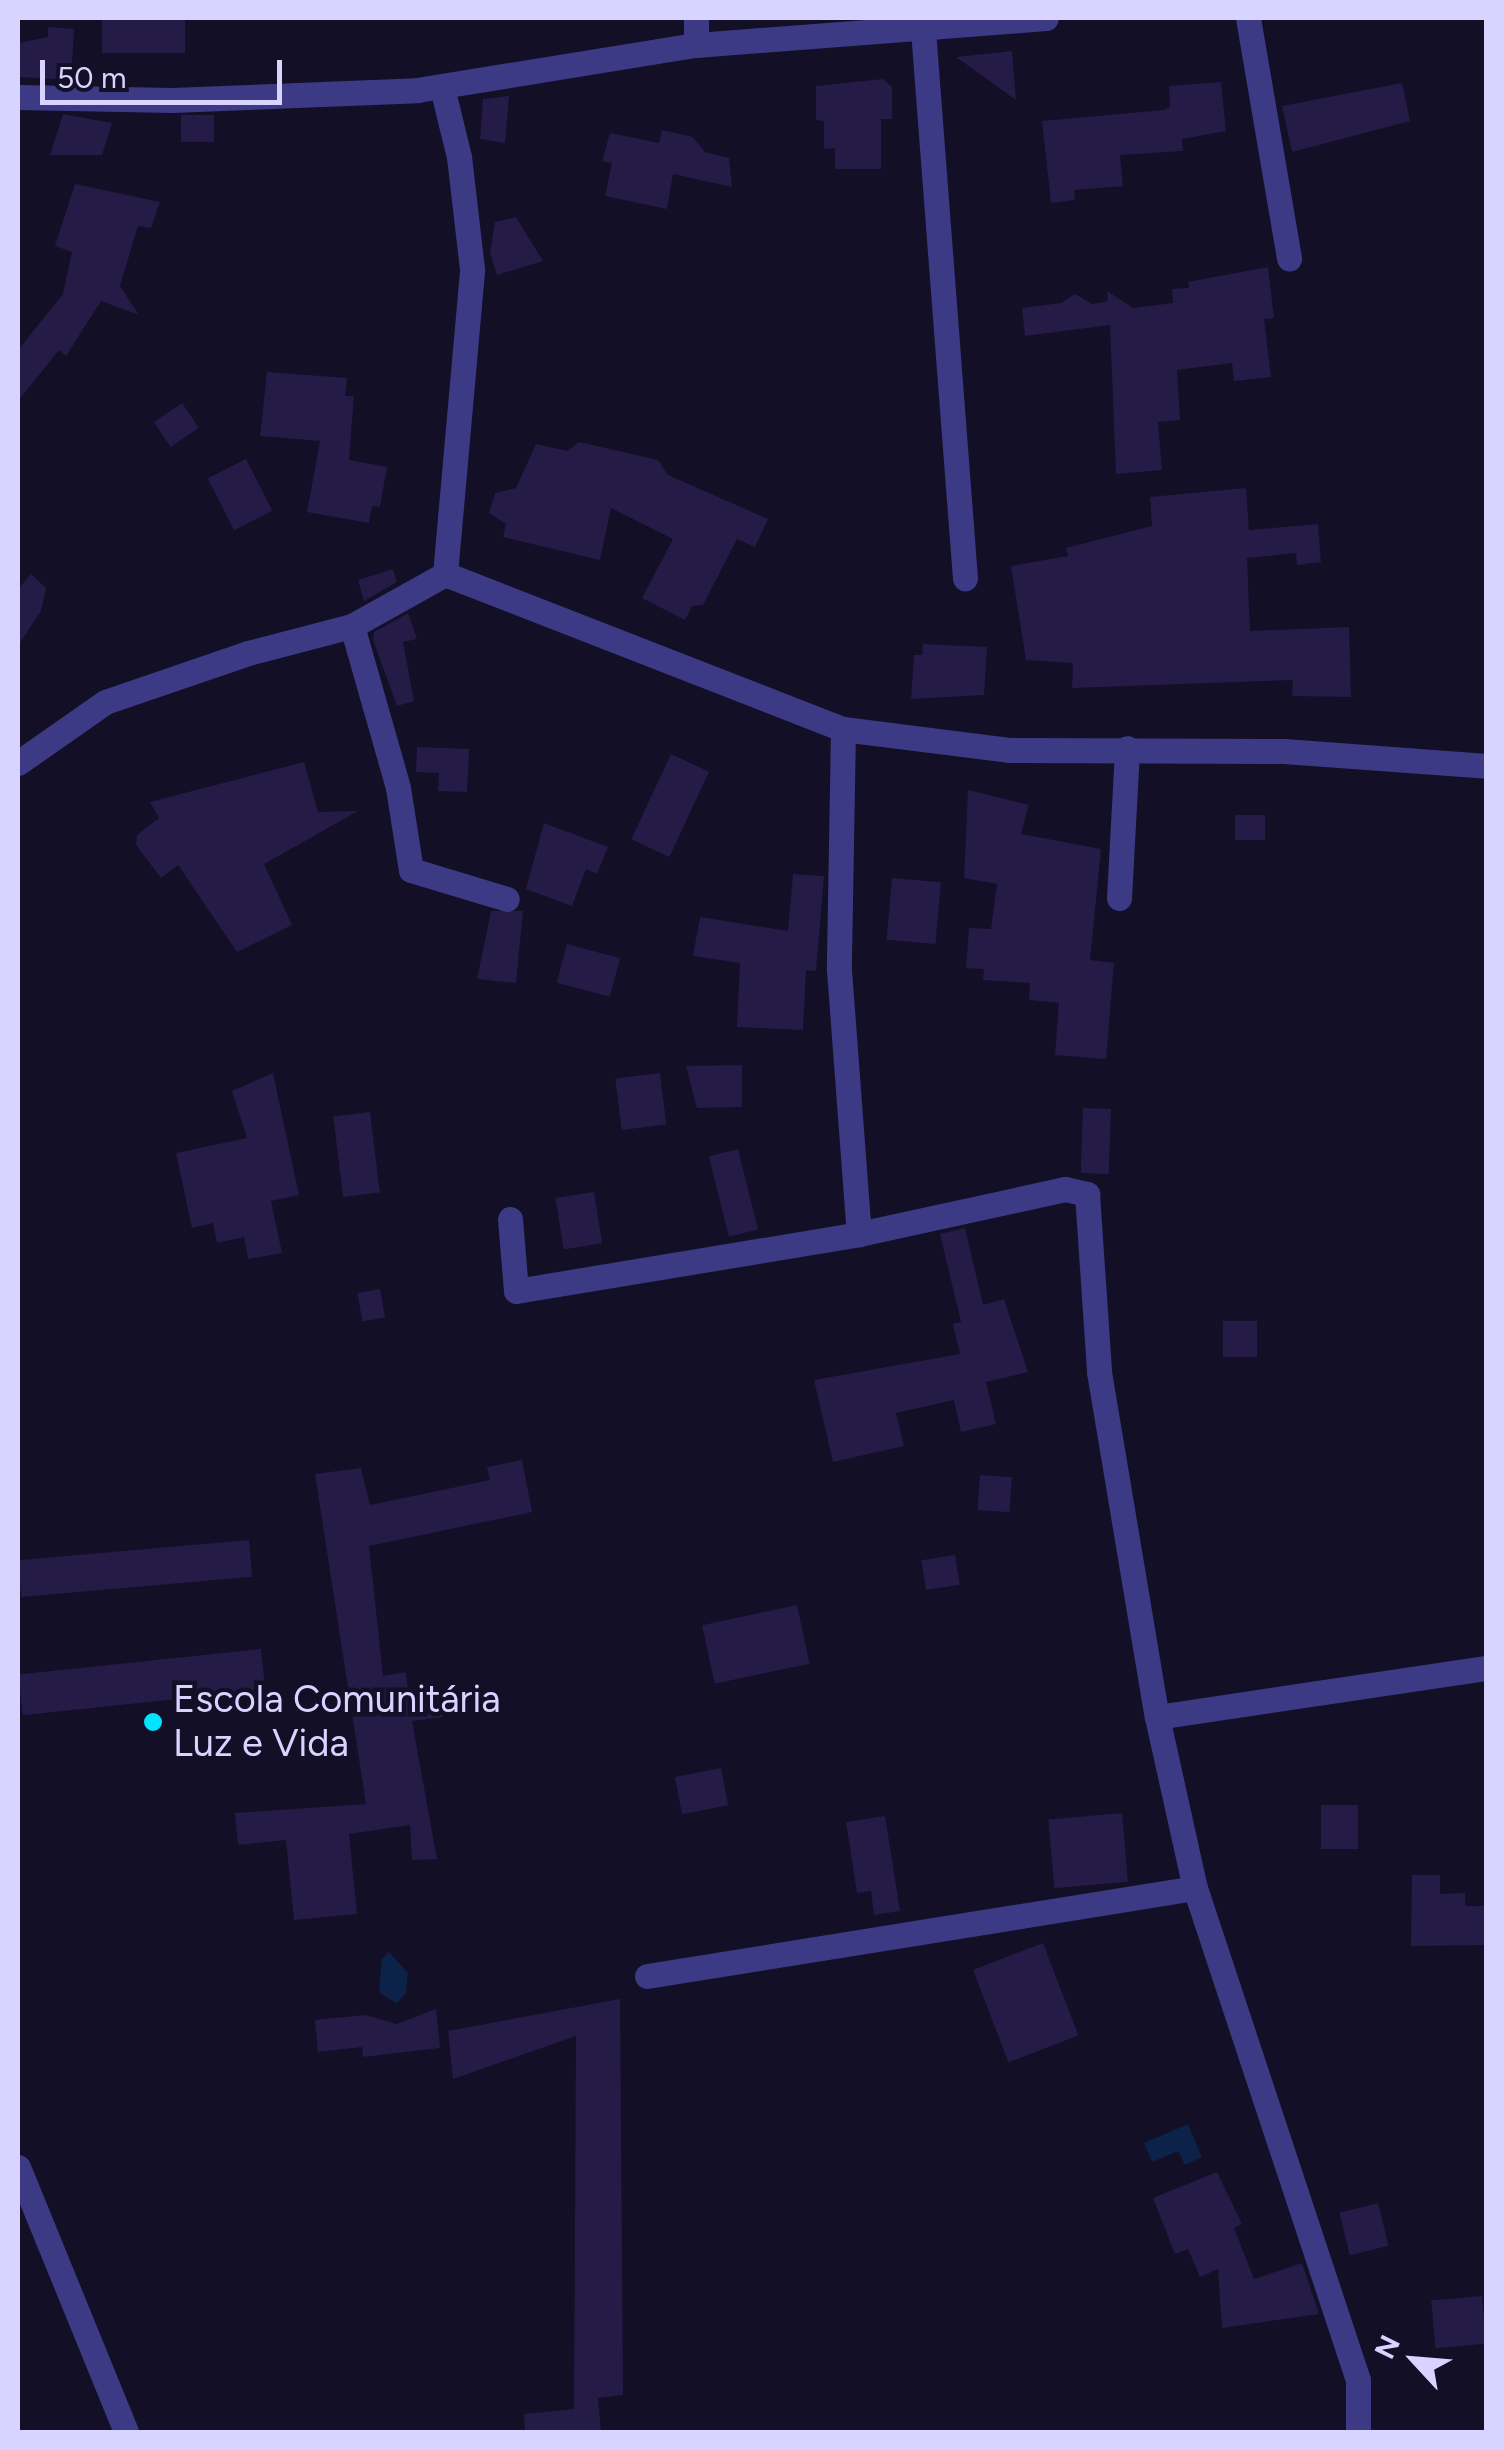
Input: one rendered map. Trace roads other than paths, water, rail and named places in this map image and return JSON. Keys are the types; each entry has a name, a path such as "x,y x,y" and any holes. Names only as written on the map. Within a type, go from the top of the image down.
{"street":[{"path":"696,18 696,46"},
{"path":"18,97 172,100 442,87 696,46 1046,18"},
{"path":"1248,18 1289,259"},
{"path":"923,30 966,578"},
{"path":"442,87 459,157 472,269 444,574"},
{"path":"18,763 106,702 248,652 352,626 444,574"},
{"path":"444,574 843,729 1009,750 1284,750 1486,766"},
{"path":"352,626 398,788 411,870 507,898"},
{"path":"843,729 839,970 859,1234"},
{"path":"1119,898 1127,748"},
{"path":"510,1219 516,1291 859,1234 1066,1189 1087,1194 1098,1372 1158,1716 1195,1888 1358,2380 1358,2432"},
{"path":"1158,1716 1486,1668"},
{"path":"646,1976 1195,1888"},
{"path":"18,2167 126,2432"}],"water":[{"path":"389,1952 408,1973 406,1994 396,2003 379,1992 382,1959"},
{"path":"1188,2124 1202,2157 1185,2165 1178,2151 1152,2162 1144,2143"}],"place":[{"name":"Escola Comunitária Luz e Vida","path":"153,1722"}]}
